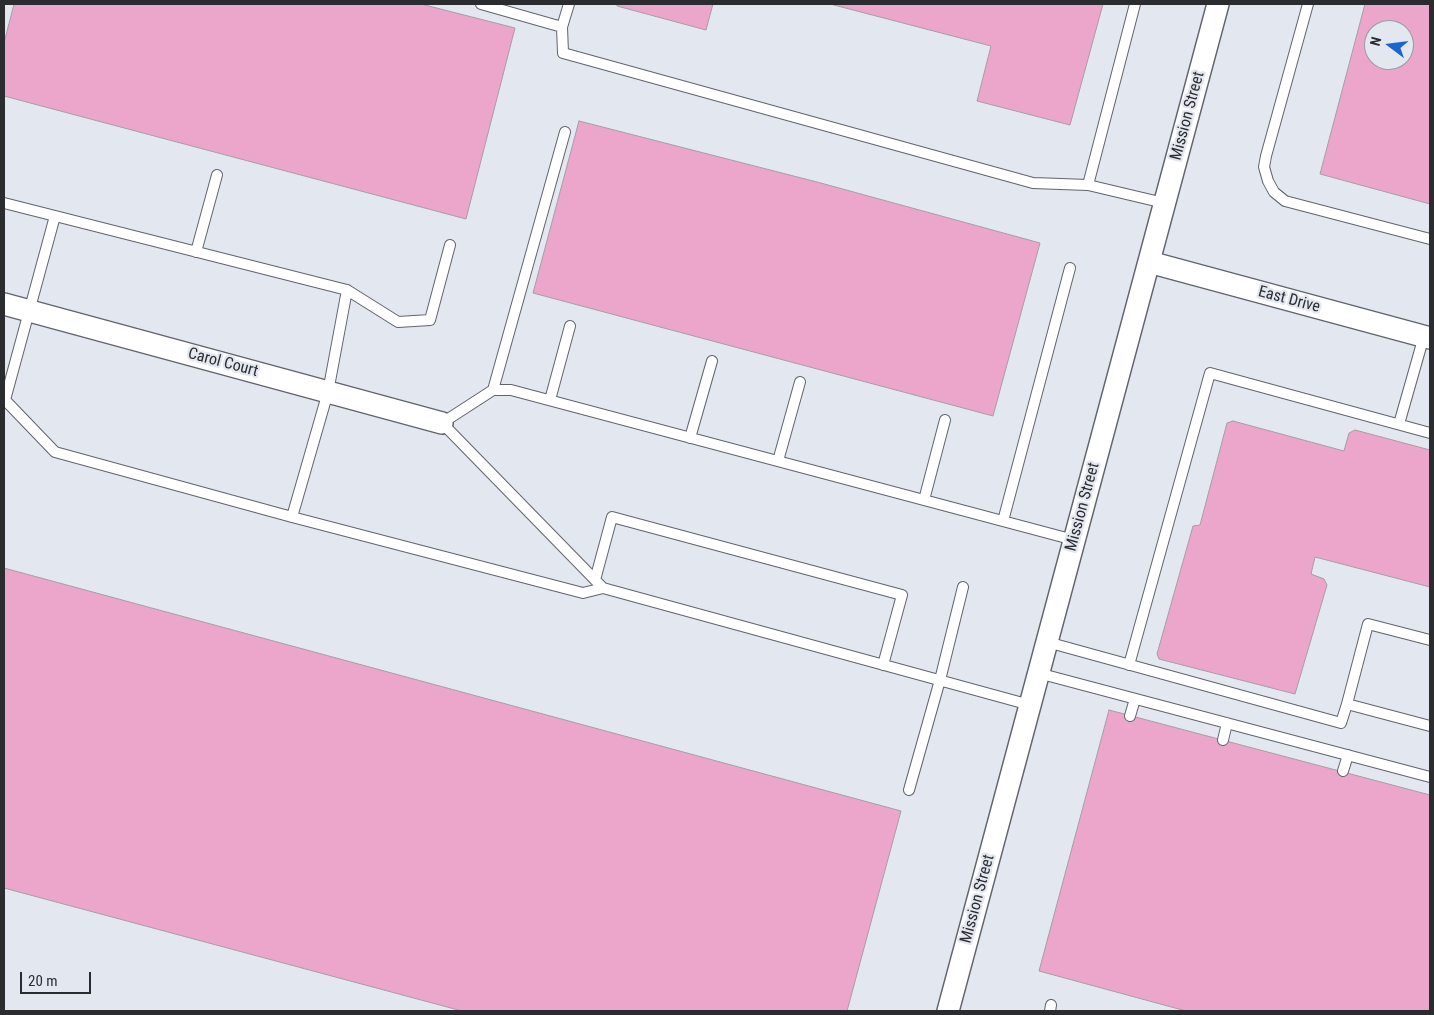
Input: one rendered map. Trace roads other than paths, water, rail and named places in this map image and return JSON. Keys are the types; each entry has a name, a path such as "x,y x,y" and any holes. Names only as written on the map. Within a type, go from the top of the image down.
{"street":[{"name":"Mission Street","path":"948,1011 1218,4"},
{"name":"East Drive","path":"1148,262 1427,337"},
{"name":"Carol Court","path":"4,304 442,423"}],"lane":[{"path":"481,4 562,27"},
{"path":"568,4 562,27 563,53 1033,183 1088,185 1164,203"},
{"path":"1088,185 1135,4"},
{"path":"1308,4 1266,156 1264,167 1268,181 1274,192 1285,201 1430,239"},
{"path":"493,390 564,132"},
{"path":"196,252 217,175"},
{"path":"4,203 347,290 398,322 430,320 450,245"},
{"path":"55,216 4,399 54,452 292,517 583,593 603,588 1030,705"},
{"path":"1003,521 1070,268"},
{"path":"292,517 328,392 347,290"},
{"path":"550,400 570,326"},
{"path":"1399,424 1427,337"},
{"path":"690,438 712,361"},
{"path":"1128,665 1210,373 1430,433"},
{"path":"778,461 800,382"},
{"path":"603,588 442,423 493,390 511,390 1074,540"},
{"path":"924,500 945,420"},
{"path":"595,580 612,517 902,595 883,665"},
{"path":"909,790 964,587"},
{"path":"1047,642 1341,723 1368,624 1430,640"},
{"path":"1038,673 1430,777"},
{"path":"1130,716 1135,699"},
{"path":"1346,704 1430,726"},
{"path":"1223,740 1227,723"},
{"path":"1343,771 1348,755"}]}
